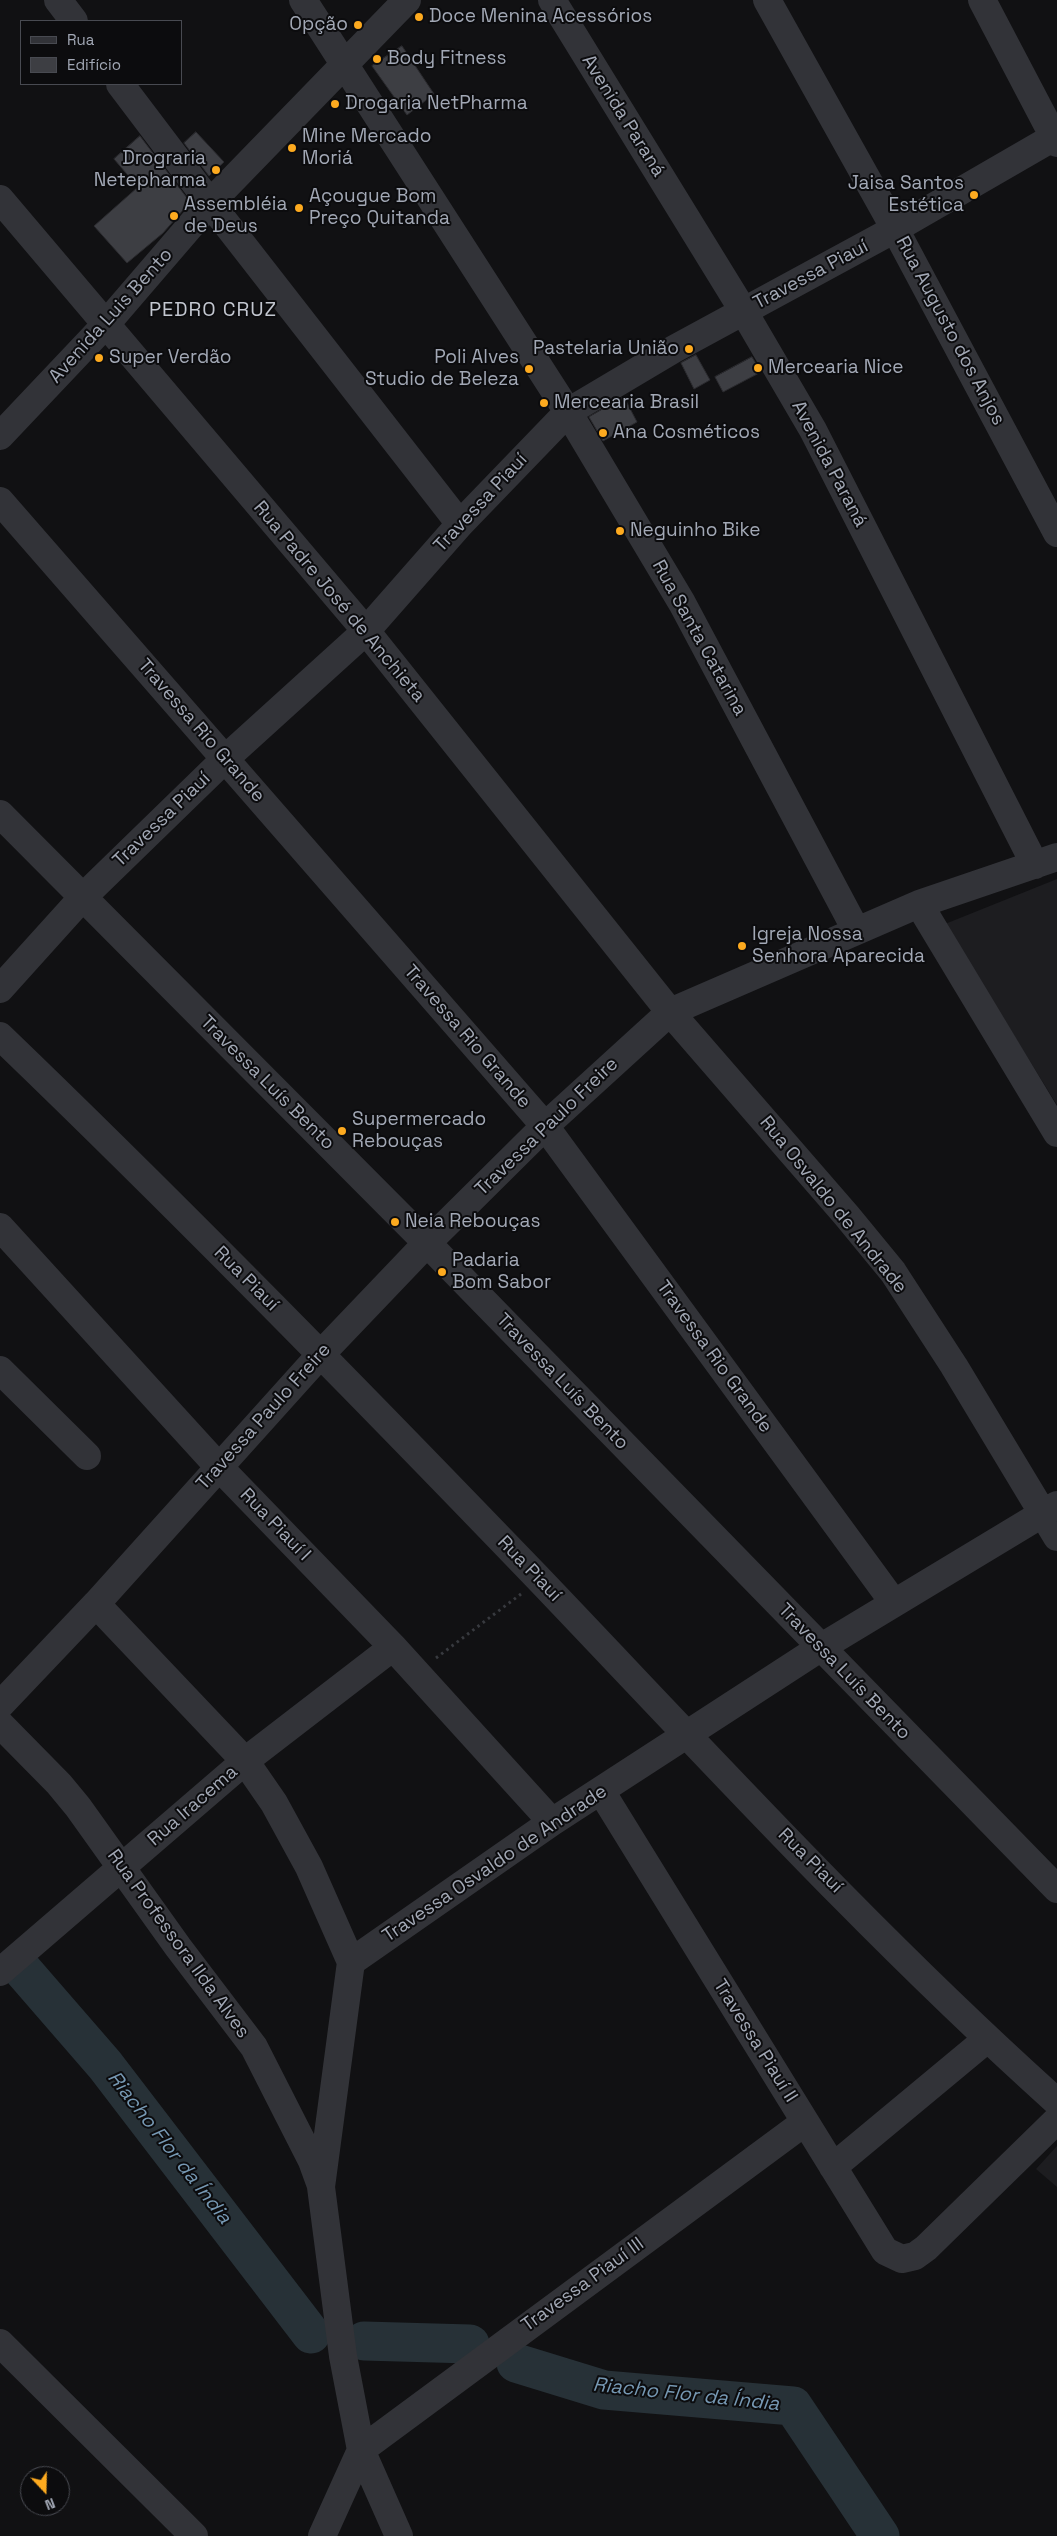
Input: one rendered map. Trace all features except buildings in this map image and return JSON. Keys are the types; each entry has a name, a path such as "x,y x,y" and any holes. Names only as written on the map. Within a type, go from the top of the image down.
{"street":[{"path":"58,0 73,20"},
{"name":"Rua Santa Catarina","path":"303,0 346,64 568,412 682,603 856,930"},
{"name":"Avenida Luis Bento","path":"4,424 106,324 210,204 407,0"},
{"name":"Avenida Paraná","path":"552,0 744,312 813,430 1046,861"},
{"name":"Rua Augusto dos Anjos","path":"766,0 895,229 1057,533"},
{"path":"982,0 1055,140"},
{"path":"121,85 210,204 460,524"},
{"name":"Travessa Piauí","path":"0,989 82,898 226,758 366,631 460,524 568,412 627,375 1055,140"},
{"name":"Rua Padre José de Anchieta","path":"0,199 366,631 670,1012"},
{"name":"Travessa Rio Grande","path":"0,501 545,1126 894,1603"},
{"name":"Travessa Luís Bento","path":"0,814 427,1243 1057,1889"},
{"name":"Travessa Paulo Freire","path":"0,1705 96,1604 218,1466 321,1354 427,1243 545,1126 670,1012 919,904 1046,861"},
{"path":"919,904 1057,1133"},
{"name":"Rua Osvaldo de Andrade","path":"670,1012 847,1216 892,1272 1050,1509 1057,1537"},
{"name":"Rua Piauí","path":"0,1036 321,1354 686,1736 987,2039 1057,2102"},
{"name":"Rua Piauí I","path":"0,1226 218,1466 393,1647 552,1822"},
{"path":"0,1370 87,1456"},
{"name":"Travessa Osvaldo de Andrade","path":"351,1962 552,1822 820,1648 1050,1509"},
{"path":"96,1604 245,1761 274,1803 309,1867 351,1962 321,2187 343,2356 361,2450 399,2536"},
{"name":"Rua Iracema","path":"0,1972 245,1761 393,1647"},
{"name":"Rua Professora Ilda Alves","path":"0,1724 59,1784 254,2047 312,2161 321,2187"},
{"name":"Travessa Piauí II","path":"601,1791 885,2251 902,2259 915,2256 926,2248 1057,2120"},
{"path":"832,2167 987,2039"},
{"name":"Travessa Piauí III","path":"361,2450 805,2122"},
{"path":"0,2343 176,2530"},
{"path":"322,2536 361,2450"}],"path":[{"path":"416,1674 539,1580"}],"shaded area":[{"path":"1057,879 1057,1105 945,924"},
{"path":"1057,2146 1057,2187 1036,2169"}],"waterway":[{"name":"Riacho Flor da Índia","path":"20,1967 105,2065 311,2334"},
{"name":"Riacho Flor da Índia","path":"364,2341 470,2344"},
{"name":"Riacho Flor da Índia","path":"516,2363 604,2390 793,2406 880,2536"}],"place":[{"name":"Doce Menina Acessórios","path":"419,17"},
{"name":"Opção","path":"358,25"},
{"name":"Body Fitness","path":"377,59"},
{"name":"Drogaria NetPharma","path":"335,104"},
{"name":"Mine Mercado Moriá","path":"292,148"},
{"name":"Drograria Netepharma","path":"216,170"},
{"name":"Jaisa Santos Estética","path":"974,195"},
{"name":"Açougue Bom Preço Quitanda","path":"299,208"},
{"name":"Assembléia de Deus","path":"174,216"},
{"name":"Pastelaria União","path":"689,349"},
{"name":"Super Verdão","path":"99,358"},
{"name":"Mercearia Nice","path":"758,368"},
{"name":"Poli Alves Studio de Beleza","path":"529,369"},
{"name":"Mercearia Brasil","path":"544,403"},
{"name":"Ana Cosméticos","path":"603,433"},
{"name":"Neguinho Bike","path":"620,531"},
{"name":"Igreja Nossa Senhora Aparecida","path":"742,946"},
{"name":"Supermercado Rebouças","path":"342,1131"},
{"name":"Neia Rebouças","path":"395,1222"},
{"name":"Padaria Bom Sabor","path":"442,1272"}],"district":[{"name":"PEDRO CRUZ","path":"213,311"}]}
